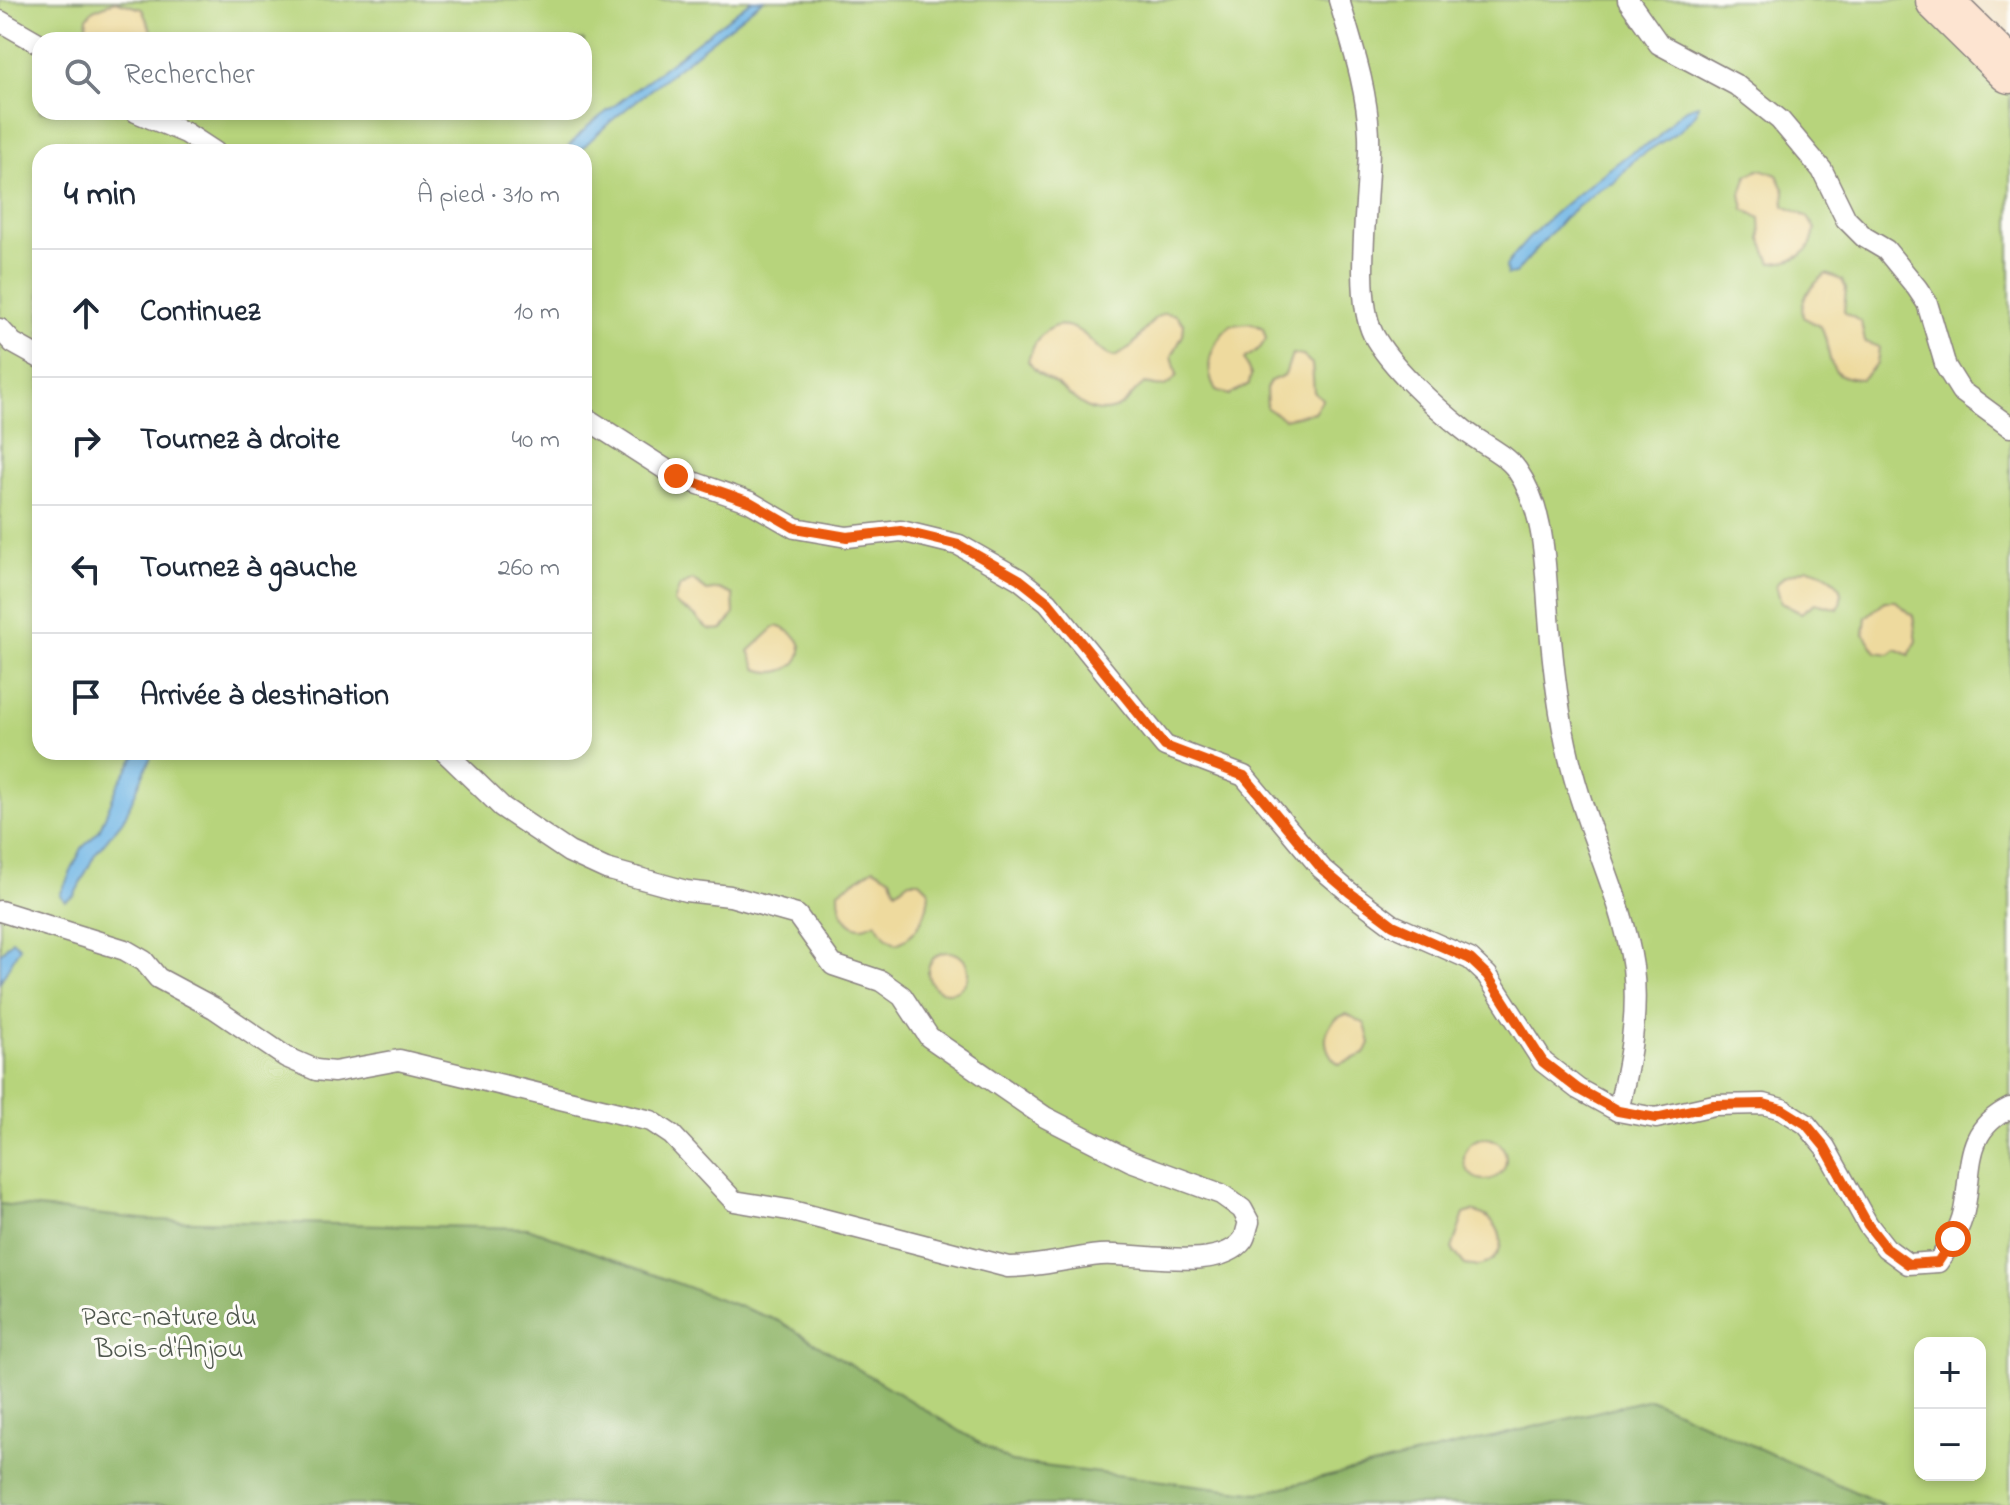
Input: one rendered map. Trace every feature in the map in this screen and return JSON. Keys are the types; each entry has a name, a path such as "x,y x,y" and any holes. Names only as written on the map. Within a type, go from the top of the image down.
{"street":[{"path":"1938,0 2010,71"}],"lane":[{"path":"1339,0 1367,100 1369,140 1364,262 1373,333 1406,375 1440,409 1516,469 1533,504 1547,558 1560,717 1582,803 1624,926 1632,965 1635,989 1630,1062 1618,1111"},
{"path":"1628,0 1659,44 1736,85 1780,120 1822,170 1846,219 1864,237 1886,250 1917,288 1927,303 1946,367 1961,391 2010,427"},
{"path":"0,21 32,39"},
{"path":"155,120 203,144"},
{"path":"0,329 13,343 32,354"},
{"path":"592,422 676,476 750,502 795,528 835,537 901,531 959,545 1019,579 1048,602 1165,746 1244,776 1322,869 1393,925 1470,959 1487,975 1543,1062 1578,1089 1618,1111 1656,1118 1714,1105 1764,1104 1782,1109 1806,1124 1825,1147 1868,1225 1886,1248 1908,1264 1938,1262 1953,1239 1963,1214 1978,1131 1995,1115 2010,1108"},
{"path":"0,911 125,950 144,961 158,978 214,1008 286,1057 316,1070 334,1072 399,1060 651,1121 672,1135 734,1201 788,1210 1008,1267 1031,1267 1103,1255 1194,1260 1225,1252 1243,1240 1249,1222 1242,1209 1221,1194 1131,1161 1045,1117 929,1037 902,996 881,981 833,965 797,915 606,869 569,852 502,807 453,760"}],"green space":[{"path":"0,0 1936,0 2010,73 2010,1505 0,1505"},
{"name":"Parc-nature du Bois-d'Anjou","path":"0,1204 151,1220 528,1228 779,1321 1011,1462 1259,1493 1650,1399 1884,1505 0,1505"}],"sand":[{"path":"115,1 142,9 150,32 88,32 87,18 93,10"},
{"path":"1761,169 1777,175 1785,191 1784,206 1808,217 1815,229 1806,251 1795,259 1771,263 1761,239 1760,218 1744,209 1741,194 1747,175"},
{"path":"1826,274 1842,280 1846,288 1844,312 1861,322 1865,342 1879,347 1877,364 1862,379 1840,375 1834,369 1821,327 1803,317 1805,298"},
{"path":"1164,313 1176,315 1184,324 1183,335 1172,356 1177,375 1163,386 1145,383 1117,408 1103,411 1083,405 1040,374 1028,361 1040,337 1053,327 1061,326 1079,331 1115,357 1133,345 1154,319"},
{"path":"1251,323 1263,328 1266,339 1260,348 1244,359 1251,375 1249,384 1229,395 1216,390 1210,372 1214,347 1231,325"},
{"path":"1292,354 1303,356 1312,364 1314,392 1323,399 1314,412 1284,419 1267,408 1266,389 1270,381 1285,375"},
{"path":"1808,568 1835,581 1841,593 1838,609 1815,603 1801,613 1781,603 1776,585 1784,576"},
{"path":"693,580 707,591 719,589 733,595 734,614 723,629 707,628 674,602 680,586"},
{"path":"1885,601 1896,601 1913,616 1917,641 1909,655 1896,649 1889,654 1876,652 1864,634 1866,617"},
{"path":"776,626 791,632 799,641 799,658 783,671 757,669 749,651"},
{"path":"874,868 891,878 896,891 909,881 920,881 929,890 921,922 911,935 897,944 886,937 876,922 860,927 853,925 841,908 839,891"},
{"path":"948,952 962,958 968,972 962,986 948,992 934,986 928,972 934,958"},
{"path":"1347,1014 1365,1024 1370,1043 1365,1054 1339,1064 1328,1051 1326,1036 1332,1023"},
{"path":"1485,1138 1500,1144 1506,1159 1500,1174 1485,1180 1470,1174 1464,1159 1470,1144"},
{"path":"1473,1211 1491,1220 1500,1238 1498,1254 1485,1264 1476,1266 1465,1265 1452,1249 1464,1214"}],"water":[{"path":"752,0 763,0 587,144 571,144 588,126"},
{"path":"1698,105 1696,114 1679,131 1635,159 1614,183 1598,190 1564,218 1515,274 1507,275 1506,266 1518,250 1563,206 1629,154 1653,141 1679,114"},
{"path":"133,760 150,760 124,819 95,854 74,896 65,901 60,895 82,848 99,831 118,785"},
{"path":"12,940 20,947 0,982 0,954"}],"route":[{"path":"676,476 690,478 750,502 795,528 823,536 847,537 901,531 959,545 973,556 1019,579 1048,602 1076,634 1153,735 1165,746 1244,776 1322,869 1349,892 1393,925 1470,959 1487,975 1543,1062 1578,1089 1618,1111 1656,1118 1714,1105 1764,1104 1782,1109 1806,1124 1825,1147 1868,1225 1886,1248 1908,1264 1921,1265 1938,1262 1953,1239"}]}
